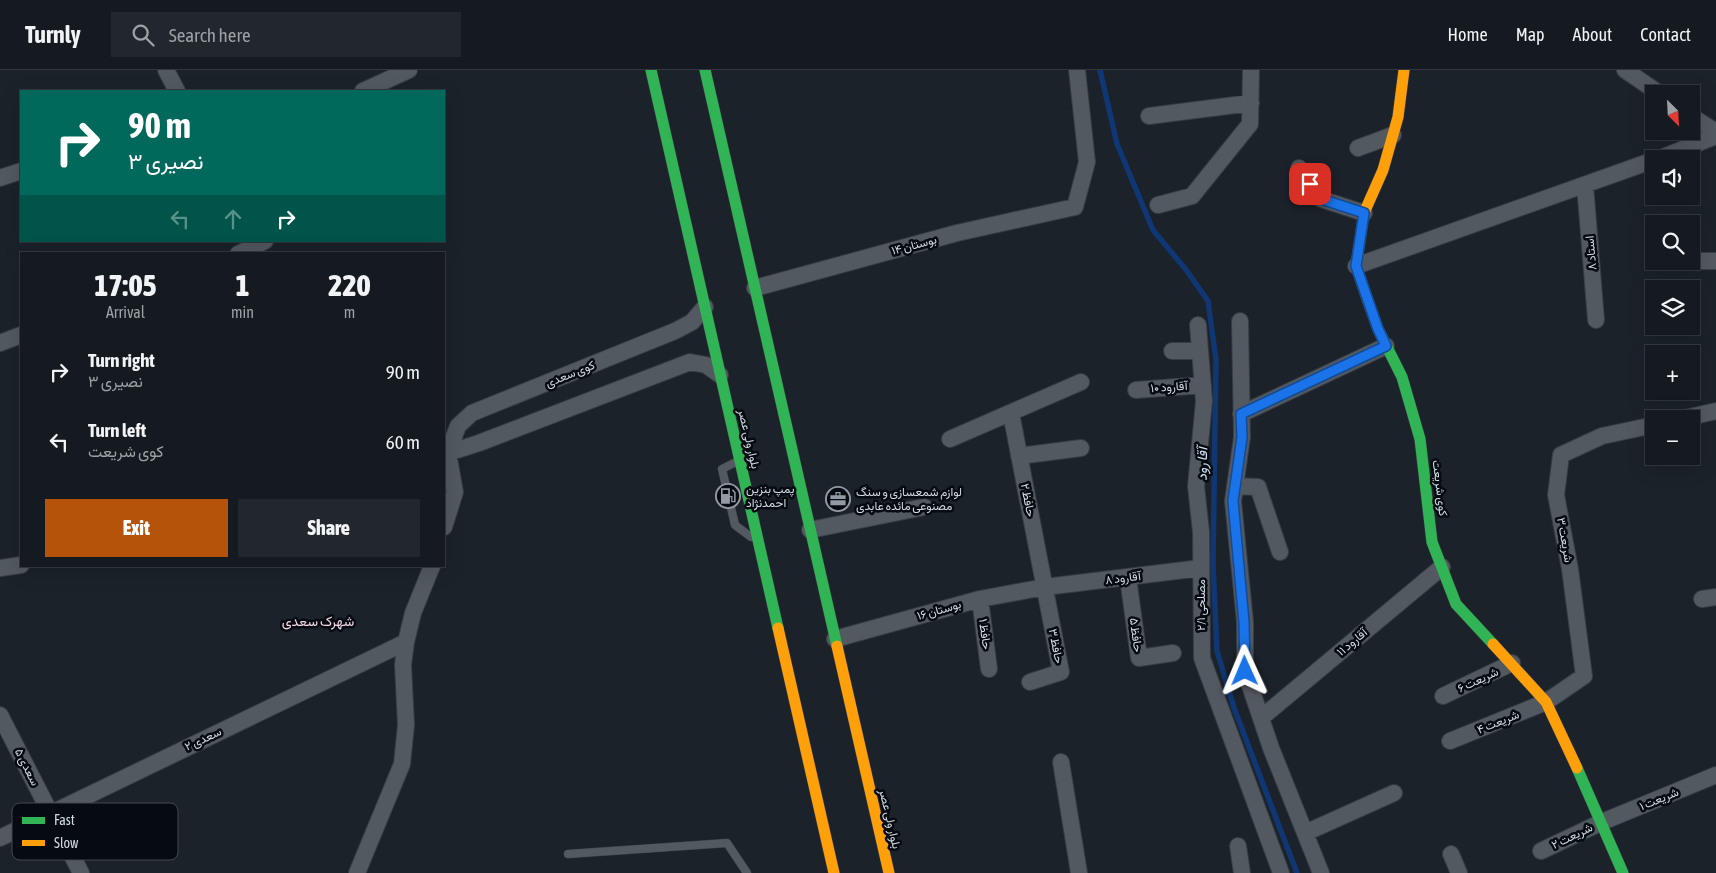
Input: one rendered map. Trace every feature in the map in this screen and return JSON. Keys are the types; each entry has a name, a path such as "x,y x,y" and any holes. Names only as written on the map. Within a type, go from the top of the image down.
{"main road":[{"name":"بلوار ولی عصر","path":"650,70 834,873"},
{"name":"بلوار ولی عصر","path":"705,70 888,873"},
{"name":"کوی شریعت","path":"1404,70 1398,117 1383,170 1364,213 1356,266 1378,329 1402,377 1420,439 1432,542 1456,604 1546,702 1602,822 1623,873"}],"street":[{"path":"166,70 176,90"},
{"name":"بوستان ۱۴","path":"755,288 957,234 1075,207 1087,162 1077,70"},
{"path":"1158,205 1192,196 1250,124 1251,70"},
{"path":"1625,70 1647,85"},
{"path":"365,90 404,71"},
{"path":"1150,116 1250,103"},
{"path":"1700,122 1716,134"},
{"path":"1679,150 1716,134"},
{"path":"1358,148 1393,135"},
{"path":"1356,266 1645,163"},
{"path":"1299,168 1321,199 1364,213"},
{"path":"0,178 20,171"},
{"name":"استاد ۸","path":"1585,185 1596,320"},
{"path":"1700,261 1716,261"},
{"name":"کوی سعدی","path":"446,453 458,426 472,413 675,332 692,322 705,307"},
{"path":"1240,321 1242,437 1233,501 1244,622 1245,671 1261,718 1321,873"},
{"name":"مصلحی ۲/۱","path":"1198,325 1204,401 1196,486 1201,532 1202,658 1281,873"},
{"path":"0,343 20,335"},
{"path":"1241,414 1386,346"},
{"path":"1172,351 1200,350"},
{"path":"445,524 455,492 446,453 479,443 690,362 706,365 720,376"},
{"path":"950,439 1080,382"},
{"name":"آقارود ۱۰","path":"1136,390 1203,384"},
{"path":"1700,415 1716,411"},
{"name":"حافظ ۲","path":"1011,413 1045,587"},
{"name":"شریعت ۳","path":"1546,702 1584,676 1570,569 1556,495 1561,455 1602,436 1645,427"},
{"path":"1019,456 1081,448"},
{"path":"1235,486 1258,487 1280,552"},
{"path":"810,530 924,507"},
{"path":"0,568 20,565"},
{"path":"357,873 402,764 406,725 403,665 406,642 413,613 432,567"},
{"name":"آقارود ۱۱","path":"1261,718 1442,567"},
{"name":"آقارود ۸","path":"1045,587 1201,568"},
{"name":"حافظ ۵","path":"1128,578 1138,658 1174,653"},
{"name":"بوستان ۱۶","path":"835,639 980,599 1045,587"},
{"name":"حافظ ۳","path":"1030,682 1061,672 1045,587"},
{"name":"حافظ ۱","path":"980,599 990,669"},
{"name":"سعدی ۲","path":"72,803 406,642"},
{"name":"شریعت ۶","path":"1442,696 1512,664"},
{"name":"شریعت ۴","path":"1450,742 1546,702"},
{"name":"سعدی ۵","path":"0,715 46,803"},
{"path":"1061,762 1079,873"},
{"name":"شریعت ۱","path":"1602,822 1716,776"},
{"path":"1305,833 1394,793"},
{"name":"شریعت ۲","path":"1541,851 1602,822"},
{"name":"سعدی ۲","path":"0,838 12,832"},
{"path":"1238,846 1242,873"},
{"path":"1452,854 1459,873"},
{"name":"سعدی ۵","path":"74,860 81,873"}],"lane":[{"path":"740,460 722,469 723,476 735,525 759,545"},
{"path":"568,854 726,843 747,873"}],"waterway":[{"name":"آقا رود","path":"1100,70 1117,144 1153,230 1187,271 1208,301 1216,360 1213,564 1217,651 1234,708 1297,873"}],"traffic: fast":[{"path":"651,70 778,628"},
{"path":"705,70 837,646"},
{"path":"1368,301 1378,329 1402,377 1420,439 1432,542 1456,604 1493,644"},
{"path":"1577,768 1623,873"}],"traffic: slow":[{"path":"1368,301 1356,266 1364,213 1383,170 1398,117 1404,70"},
{"path":"778,628 834,873"},
{"path":"1493,644 1546,702 1577,768"},
{"path":"837,646 889,873"}],"place":[{"name":"پمپ بنزین احمدنژاد","path":"728,496"},
{"name":"لوازم شمعسازی و سنگ مصنوعی مائده عابدی","path":"838,499"}],"district":[{"name":"شهرک سعدی","path":"318,621"}],"route":[{"path":"1245,671 1244,622 1233,501 1242,437 1241,414 1386,346 1378,329 1356,266 1364,213 1321,199 1310,184"}]}
